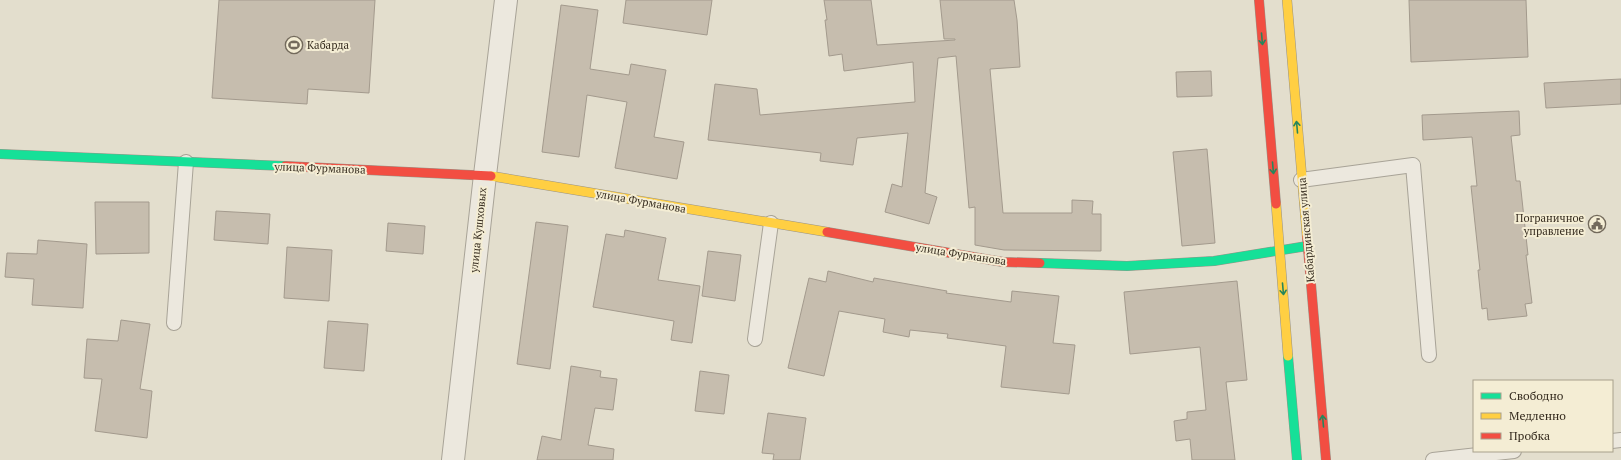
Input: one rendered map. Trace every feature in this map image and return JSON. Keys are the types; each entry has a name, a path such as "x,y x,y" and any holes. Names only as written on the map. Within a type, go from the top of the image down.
{"street":[{"name":"улица Кушховых","path":"452,460 506,0"},
{"path":"1259,0 1297,460"},
{"name":"Кабардинская улица","path":"1287,0 1301,180 1326,460"},
{"name":"улица Фурманова","path":"0,154 485,175 1003,262 1127,266 1214,261 1307,246"}],"lane":[{"path":"174,323 186,162"},
{"path":"1301,180 1413,166 1429,355"},
{"path":"755,339 771,223"},
{"path":"1433,460 1506,452"}],"building":[{"name":"Кабарда","path":"219,0 375,0 369,93 308,89 307,104 212,98"},
{"path":"626,0 712,0 707,35 623,23"},
{"path":"824,0 871,0 877,45 955,40 944,39 940,0 1014,0 1017,20 1020,67 990,69 1003,213 1072,213 1072,200 1093,201 1092,214 1101,214 1101,251 1004,250 975,245 975,207 969,208 956,56 938,58 925,193 937,197 929,224 885,212 892,184 902,187 908,133 857,138 853,165 820,161 821,153 708,140 715,84 757,89 760,115 915,102 913,62 844,71 842,54 829,56 825,20 827,20"},
{"path":"1409,0 1526,0 1528,57 1411,62"},
{"path":"561,5 598,10 590,69 629,75 631,64 666,70 654,137 684,142 677,179 615,168 627,102 587,95 579,157 542,152"},
{"path":"1211,71 1212,96 1177,97 1176,72"},
{"path":"1621,79 1621,104 1546,108 1544,83"},
{"path":"1519,111 1520,135 1511,136 1516,181 1520,181 1528,255 1526,255 1532,303 1525,304 1527,316 1488,320 1487,308 1482,309 1478,270 1480,270 1471,186 1477,186 1472,137 1423,140 1422,115"},
{"path":"1207,149 1215,243 1182,246 1173,152"},
{"path":"95,202 149,202 149,253 96,254"},
{"path":"216,211 270,214 268,244 214,240"},
{"path":"536,222 568,226 550,369 517,364"},
{"path":"388,223 425,226 423,254 386,251"},
{"path":"625,230 666,238 658,280 700,286 692,343 671,340 674,321 593,307 606,234 624,237"},
{"path":"38,240 87,244 83,308 32,305 34,279 5,277 7,253 37,254"},
{"path":"287,247 332,250 329,301 284,298"},
{"path":"708,251 741,255 735,301 702,296"},
{"path":"828,271 873,282 874,278 947,291 946,293 1011,302 1012,291 1059,296 1053,343 1075,345 1069,394 1001,387 1006,346 947,338 948,334 910,330 909,337 883,332 885,319 839,311 824,376 788,368 809,278 826,282"},
{"path":"1237,281 1247,380 1226,382 1235,460 1192,460 1190,439 1176,441 1174,421 1187,419 1187,412 1206,410 1200,347 1130,354 1124,292"},
{"path":"121,320 150,324 140,389 152,391 147,438 95,431 102,379 84,378 87,339 118,341"},
{"path":"328,321 368,324 364,371 324,368"},
{"path":"571,366 601,371 600,377 617,379 613,410 595,408 588,445 614,449 613,460 537,460 542,436 561,440"},
{"path":"700,371 729,375 724,414 695,411"},
{"path":"768,413 806,418 800,460 773,460 774,454 762,453"}],"traffic: fast":[{"path":"0,154 285,166"},
{"path":"1040,263 1127,266 1214,261 1307,246"},
{"path":"1288,356 1297,460"}],"traffic: slow":[{"path":"1287,0 1307,237"},
{"path":"491,176 827,232"},
{"path":"1276,204 1288,356"}],"traffic: jam":[{"path":"1259,0 1276,204"},
{"path":"285,166 491,176"},
{"path":"827,232 1003,262 1040,263"},
{"path":"1307,237 1326,460"}],"place":[{"name":"Кабарда","path":"294,45"},
{"name":"Пограничное управление","path":"1597,224"}]}
